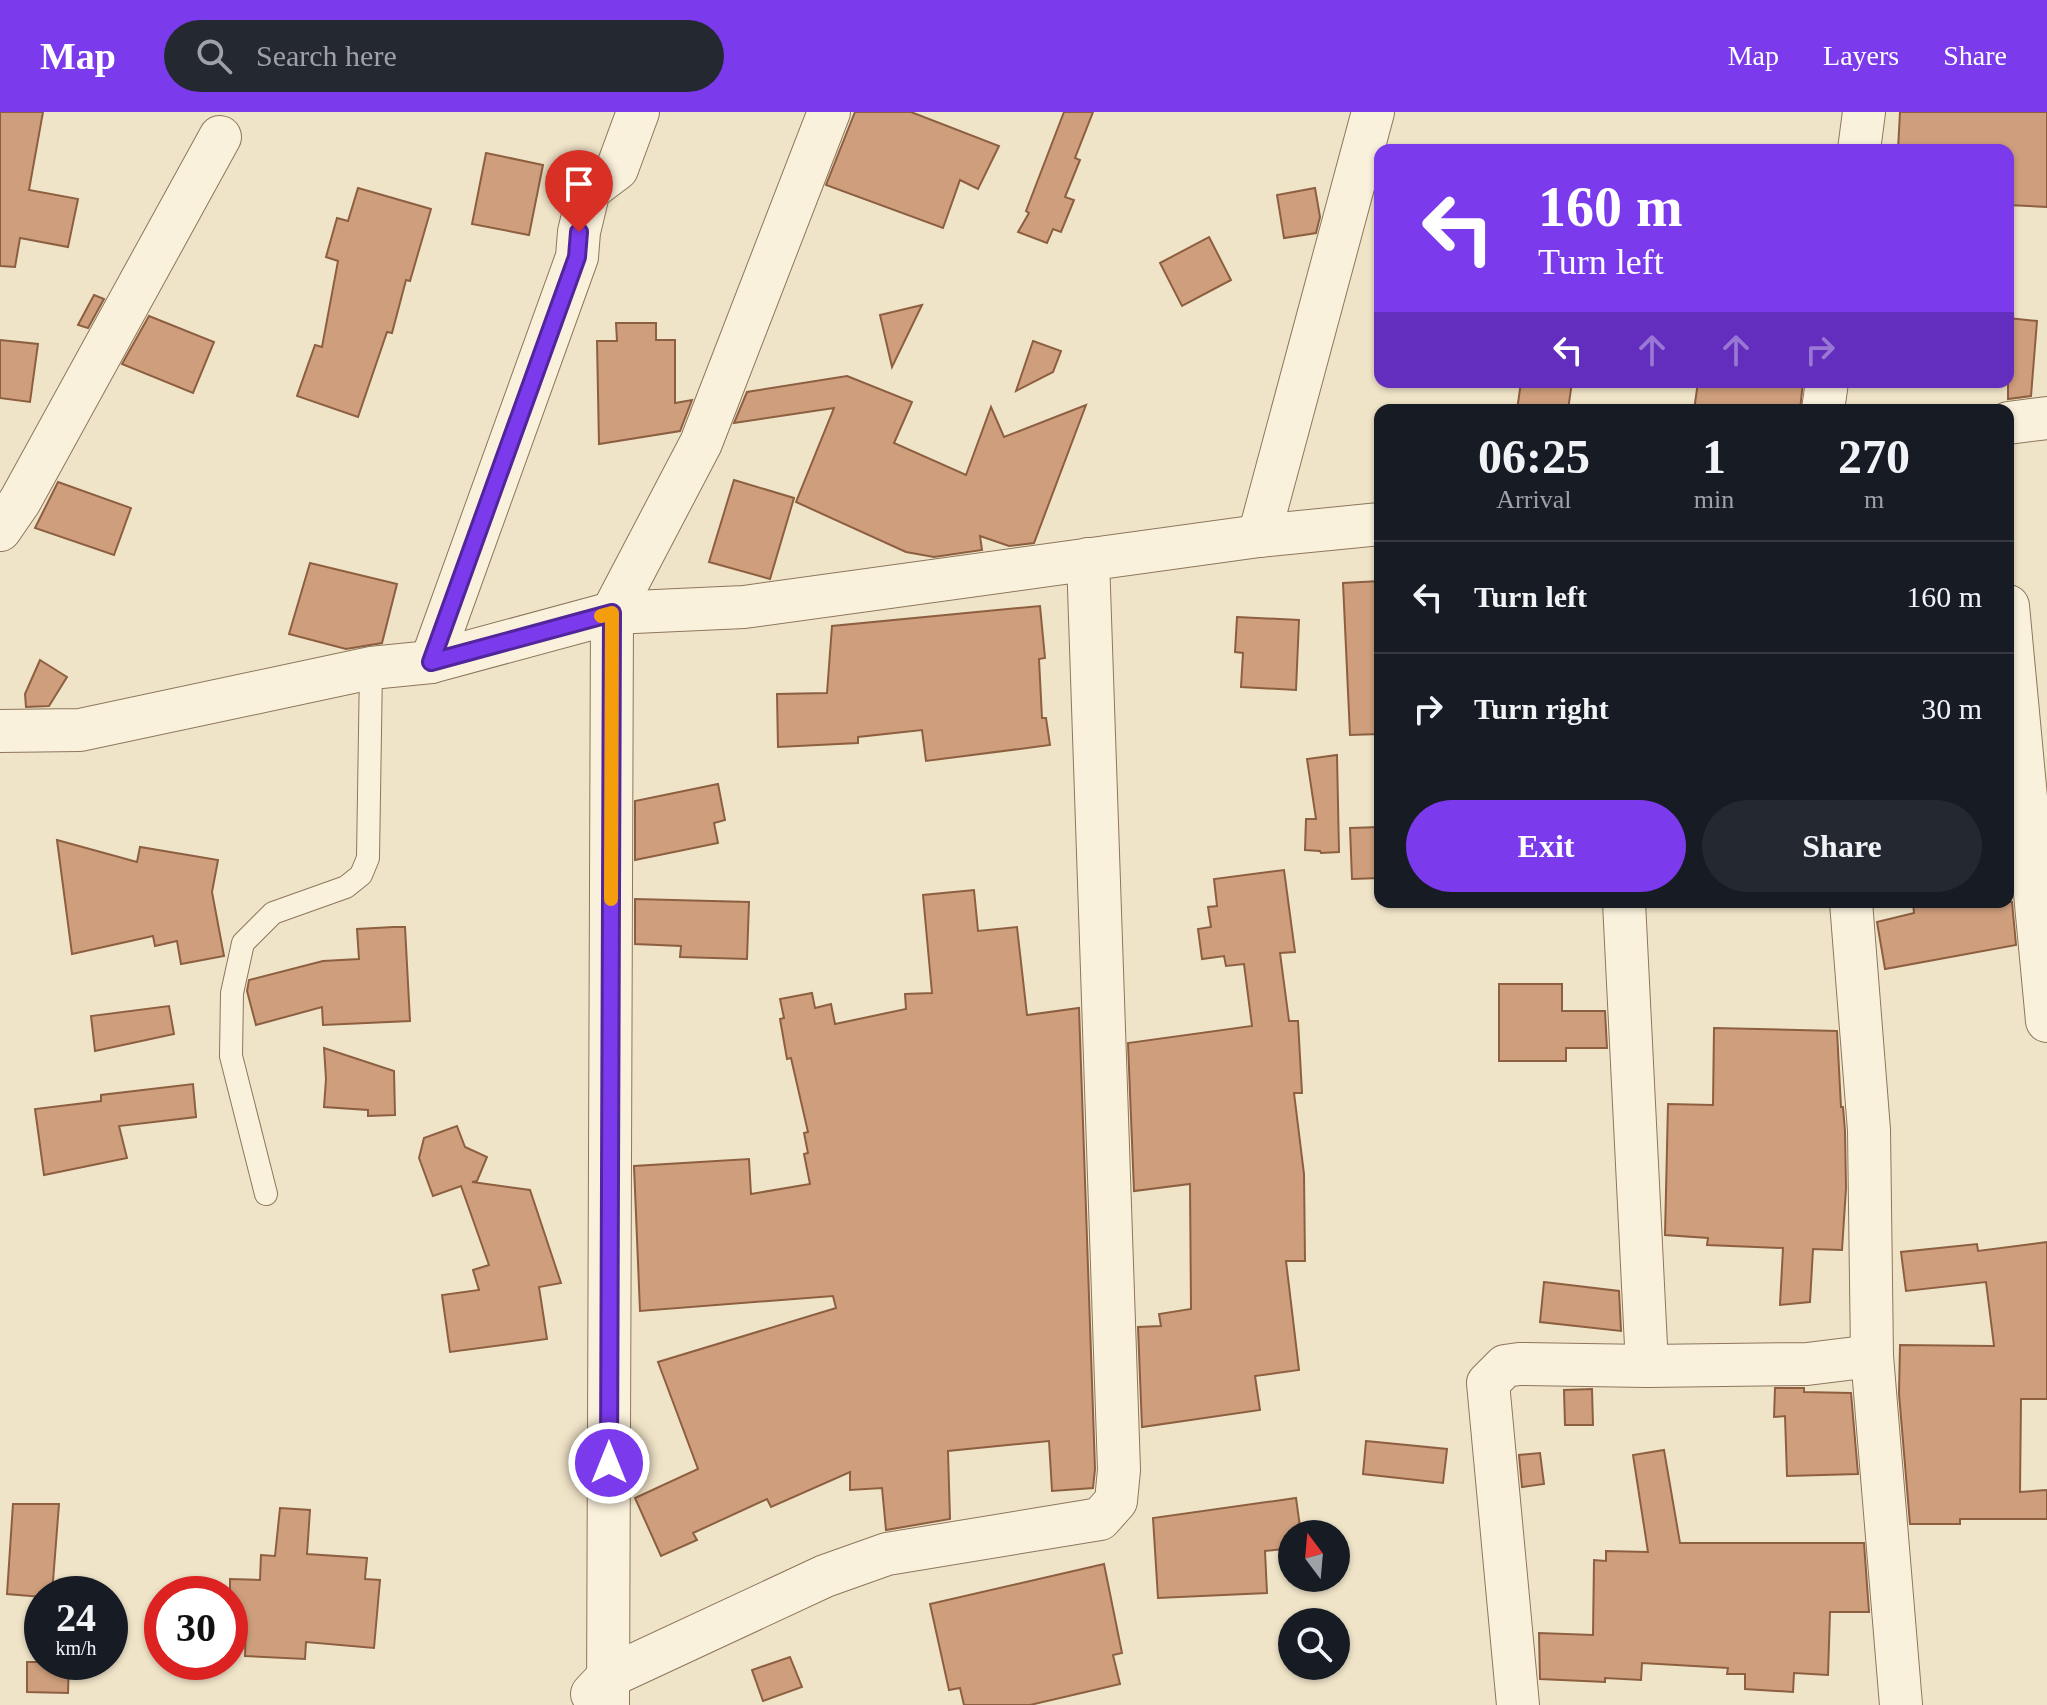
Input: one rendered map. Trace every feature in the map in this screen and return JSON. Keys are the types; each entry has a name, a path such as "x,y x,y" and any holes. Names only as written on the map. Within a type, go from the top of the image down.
{"street":[{"path":"431,662 577,257 579,232 589,190 617,169 638,112"},
{"path":"829,112 701,443 612,613 599,1696 837,1572 887,1554 1073,1526 1100,1519 1116,1501 1119,1470 1088,559"},
{"path":"1259,536 1373,112"},
{"path":"1860,144 1864,112"},
{"path":"0,530 20,501 220,137"},
{"path":"2014,422 2047,418"},
{"path":"0,731 80,730 371,668 431,662 612,613 744,607 1259,536 1374,525"},
{"path":"2014,670 2047,1021"},
{"path":"1624,908 1647,1366"},
{"path":"1851,908 1869,1130 1872,1356 1901,1705"},
{"path":"1518,1705 1488,1383 1505,1366 1807,1364 1872,1356"}],"lane":[{"path":"266,1194 231,1056 232,993 243,943 273,913 346,887 361,875 365,866 368,858 371,668"}],"building":[{"path":"0,112 43,112 29,190 78,199 68,247 20,238 15,267 0,266"},
{"path":"855,112 911,112 999,146 978,189 960,180 943,228 826,185"},
{"path":"1064,112 1093,112 1075,158 1080,160 1065,197 1074,200 1061,232 1053,229 1047,243 1018,232 1029,213 1026,211"},
{"path":"1900,112 2047,112 2047,207 2014,205 2014,144 1898,144"},
{"path":"486,153 543,165 529,235 472,224"},
{"path":"358,188 431,209 410,281 406,280 392,333 387,332 358,417 297,396 315,345 322,347 338,261 326,257 337,218 348,221"},
{"path":"1315,188 1320,217 1316,233 1284,238 1277,195"},
{"path":"1209,237 1231,280 1182,306 1160,263"},
{"path":"94,295 104,299 88,328 78,325"},
{"path":"922,305 892,367 880,315"},
{"path":"149,316 214,342 193,393 122,364"},
{"path":"2014,319 2037,321 2031,396 2008,399 2008,388 2014,388"},
{"path":"616,323 656,323 656,340 675,340 675,403 692,400 680,431 599,444 597,341 617,341"},
{"path":"0,340 38,344 30,402 0,398"},
{"path":"1033,341 1061,351 1053,372 1016,391"},
{"path":"847,376 912,402 894,443 966,475 991,407 1004,437 1086,405 1034,543 1009,546 980,536 982,550 934,557 906,552 796,502 834,408 734,423 747,392"},
{"path":"1520,388 1571,388 1569,404 1518,404"},
{"path":"1697,388 1802,388 1801,404 1695,404"},
{"path":"734,480 794,498 770,579 709,562"},
{"path":"58,482 131,508 114,555 35,528"},
{"path":"310,563 397,584 382,643 346,649 289,634"},
{"path":"1374,581 1374,734 1350,735 1343,583"},
{"path":"1040,606 1045,658 1039,659 1042,718 1046,718 1050,745 926,761 922,730 858,737 858,743 778,747 777,694 827,693 832,626"},
{"path":"1237,617 1299,620 1296,690 1241,687 1243,653 1235,652"},
{"path":"40,660 67,677 49,706 26,707 25,694"},
{"path":"1337,755 1339,852 1305,850 1306,819 1316,819 1307,759"},
{"path":"718,784 725,820 714,823 718,843 635,860 635,801"},
{"path":"1374,827 1374,878 1352,879 1350,828"},
{"path":"57,840 137,862 140,847 218,860 212,892 224,956 181,964 177,941 155,946 153,936 72,954"},
{"path":"1284,870 1295,952 1280,953 1289,1021 1298,1021 1302,1093 1294,1093 1304,1174 1305,1261 1286,1261 1299,1370 1255,1376 1260,1410 1142,1427 1138,1327 1161,1326 1159,1314 1191,1309 1190,1184 1134,1191 1128,1043 1252,1026 1244,964 1226,966 1224,956 1202,959 1198,929 1211,927 1208,907 1217,906 1214,879"},
{"path":"974,890 978,931 1017,927 1027,1015 1079,1008 1095,1469 1093,1488 1052,1491 1049,1441 948,1451 950,1519 886,1530 882,1488 850,1490 850,1472 771,1507 767,1499 693,1533 697,1540 661,1556 635,1498 698,1469 658,1362 836,1308 833,1296 640,1311 634,1166 749,1159 751,1194 810,1184 804,1154 808,1153 804,1133 808,1132 791,1058 787,1059 780,999 812,993 815,1008 831,1004 835,1024 906,1009 905,994 932,993 923,895"},
{"path":"635,899 749,902 747,959 680,957 681,946 635,944"},
{"path":"1914,908 2013,908 2016,945 1885,969 1877,922 1914,913"},
{"path":"405,927 410,1021 323,1025 322,1007 256,1025 247,991 249,980 323,961 359,959 357,929"},
{"path":"1499,984 1562,984 1562,1011 1605,1011 1607,1048 1566,1048 1566,1061 1499,1061"},
{"path":"169,1006 174,1034 95,1051 91,1016"},
{"path":"1714,1028 1837,1031 1845,1131 1846,1188 1842,1250 1813,1249 1810,1302 1780,1305 1783,1248 1707,1245 1708,1238 1665,1235 1668,1104 1713,1105"},
{"path":"324,1048 394,1071 395,1115 368,1116 368,1110 324,1107"},
{"path":"193,1084 196,1117 119,1126 127,1158 44,1175 35,1109 101,1101 101,1095"},
{"path":"457,1126 465,1147 487,1157 477,1181 472,1182 530,1190 561,1283 539,1287 547,1339 450,1352 442,1295 479,1290 473,1270 489,1265 461,1186 433,1196 419,1158 424,1138"},
{"path":"2047,1242 2047,1399 2021,1399 2020,1492 2047,1490 2047,1519 1960,1519 1960,1524 1910,1524 1899,1394 1900,1345 1994,1346 1986,1282 1906,1291 1901,1252 1977,1244 1978,1251"},
{"path":"1544,1282 1619,1291 1621,1331 1540,1322"},
{"path":"1775,1388 1851,1393 1858,1474 1787,1476 1785,1416 1774,1417"},
{"path":"1592,1389 1593,1425 1565,1425 1564,1390"},
{"path":"1366,1441 1447,1449 1443,1483 1363,1474"},
{"path":"1664,1450 1680,1543 1864,1543 1869,1612 1830,1612 1828,1675 1794,1673 1793,1692 1745,1689 1745,1674 1727,1674 1728,1668 1642,1663 1641,1680 1540,1679 1539,1633 1593,1635 1594,1560 1606,1561 1606,1551 1648,1552 1633,1455"},
{"path":"1540,1453 1544,1484 1522,1487 1519,1455"},
{"path":"1296,1498 1299,1520 1278,1520 1278,1550 1265,1551 1267,1593 1158,1598 1153,1518"},
{"path":"13,1504 59,1504 53,1576 24,1576 24,1595 7,1594"},
{"path":"280,1508 310,1510 307,1554 367,1558 365,1579 380,1580 374,1648 306,1642 305,1659 248,1656 248,1580 260,1580 261,1555 275,1556"},
{"path":"1104,1564 1122,1653 1113,1655 1120,1684 1030,1705 964,1705 960,1688 949,1690 930,1604"},
{"path":"790,1657 802,1687 763,1701 752,1670"},
{"path":"27,1680 68,1680 68,1693 27,1692"}],"slow traffic":[{"path":"601,616 612,613 611,899"}],"route":[{"path":"579,232 577,257 431,662 612,613 609,1463"}]}
